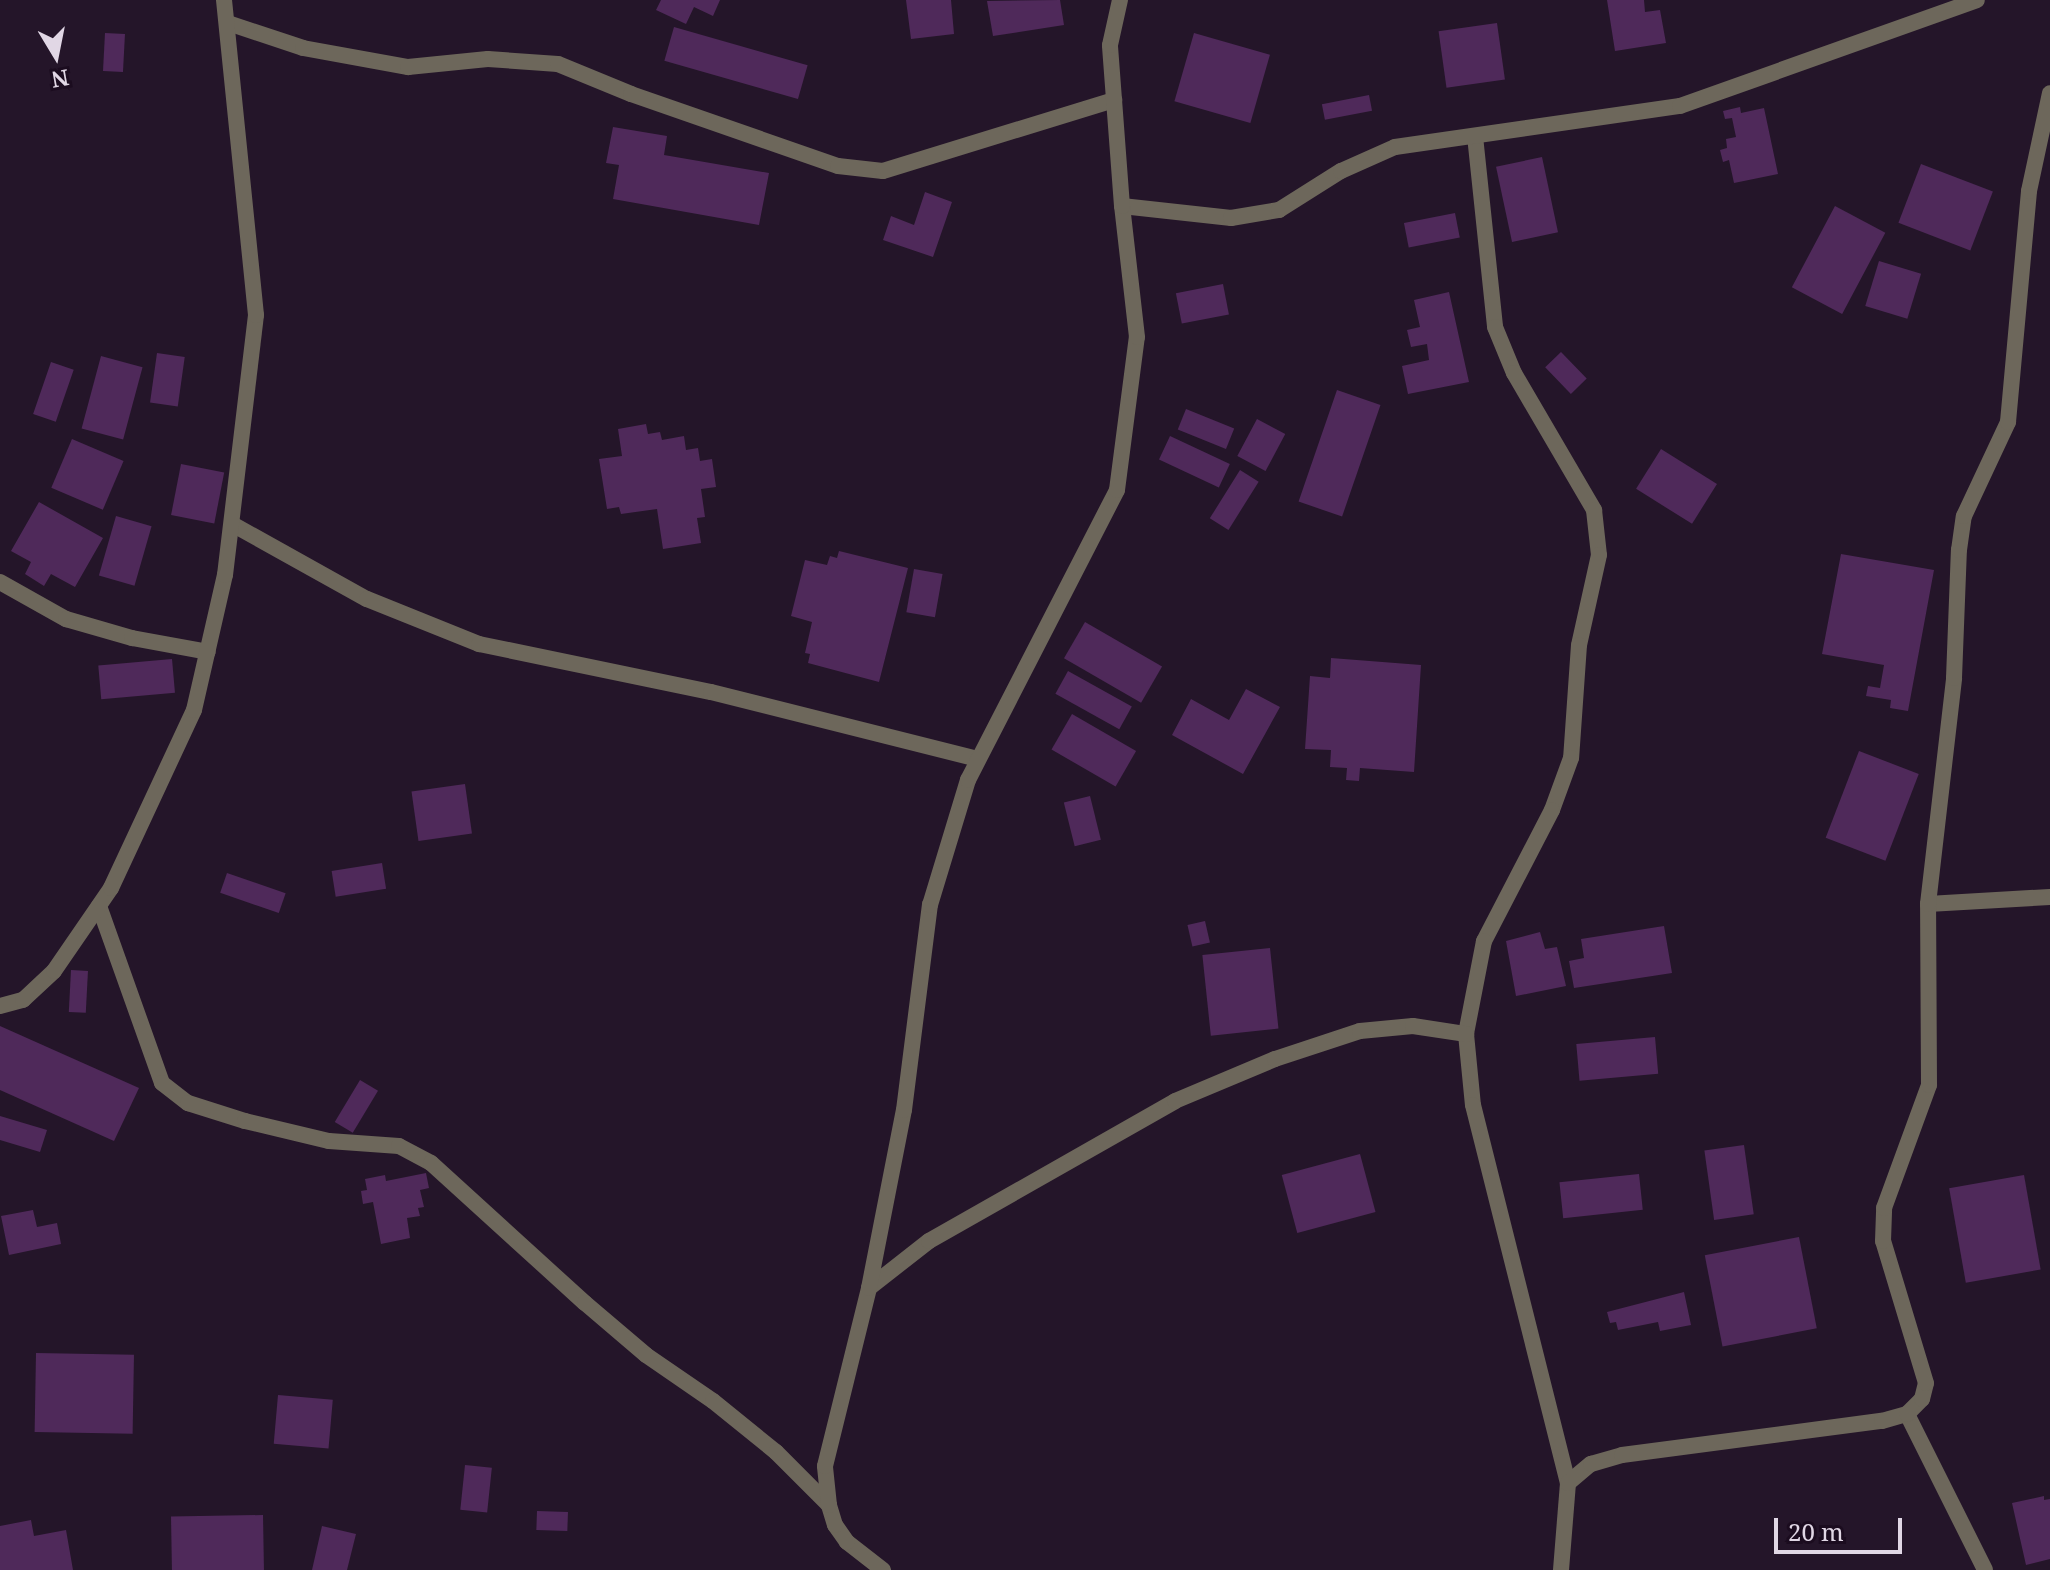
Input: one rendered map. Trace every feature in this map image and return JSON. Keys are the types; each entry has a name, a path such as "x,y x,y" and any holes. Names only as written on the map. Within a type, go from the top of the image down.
{"street":[{"path":"0,1006 23,1000 54,971 111,888 194,710 208,652 225,575 256,315 224,0"},
{"path":"883,1570 847,1542 835,1525 829,1505 825,1466 869,1288 904,1110 930,905 968,780 1117,490 1137,337 1122,206 1110,45 1120,0"},
{"path":"1122,206 1231,218 1279,210 1341,171 1395,147 1680,106 1977,0"},
{"path":"228,23 303,48 408,67 488,59 558,64 631,94 838,166 883,171 1114,100"},
{"path":"1568,1483 1591,1464 1622,1455 1882,1421 1907,1414 1922,1399 1926,1383 1883,1241 1884,1208 1929,1085 1928,904 1954,678 1964,516 2008,422 2029,191 2050,93"},
{"path":"1475,136 1495,327 1514,373 1594,510 1599,555 1579,645 1571,758 1552,810 1484,941 1466,1034 1473,1105 1568,1483 1561,1570"},
{"path":"232,524 367,599 479,644 711,692 978,759"},
{"path":"0,582 66,619 132,638 208,652"},
{"path":"1928,904 2050,897"},
{"path":"99,906 162,1083 188,1103 245,1121 329,1141 399,1146 431,1163 585,1303 646,1355 713,1401 776,1452 829,1505"},
{"path":"869,1288 929,1241 1175,1101 1275,1059 1360,1031 1413,1026 1466,1034"},
{"path":"1907,1414 1985,1570"}],"building":[{"path":"661,0 720,0 713,16 694,7 686,24 656,10"},
{"path":"906,0 951,0 954,34 911,39"},
{"path":"1060,0 1064,25 993,36 987,1"},
{"path":"1607,0 1644,0 1645,12 1660,10 1666,43 1615,51"},
{"path":"1497,23 1505,79 1447,88 1439,31"},
{"path":"674,27 808,65 798,99 664,61"},
{"path":"105,33 125,34 123,72 103,71"},
{"path":"1194,33 1270,55 1250,123 1174,101"},
{"path":"1369,95 1372,111 1325,120 1322,104"},
{"path":"1740,107 1741,113 1764,108 1778,174 1734,183 1729,160 1723,162 1720,150 1727,148 1726,139 1736,137 1732,118 1725,119 1723,111"},
{"path":"613,127 667,136 664,155 769,173 759,225 613,199 619,165 606,163"},
{"path":"1542,157 1558,232 1512,242 1496,167"},
{"path":"1921,164 1993,192 1970,250 1898,223"},
{"path":"925,192 952,202 933,257 883,240 891,216 914,225"},
{"path":"1835,206 1885,233 1842,314 1792,287"},
{"path":"1455,213 1460,238 1409,247 1404,223"},
{"path":"1879,261 1921,274 1907,319 1865,306"},
{"path":"1223,284 1229,314 1182,324 1176,293"},
{"path":"1449,292 1469,382 1408,394 1402,366 1429,360 1427,344 1411,347 1407,330 1420,327 1414,300"},
{"path":"1561,352 1587,379 1571,394 1545,367"},
{"path":"157,353 185,357 178,406 150,403"},
{"path":"101,356 143,367 123,440 82,428"},
{"path":"51,362 74,370 56,422 33,414"},
{"path":"1337,390 1380,405 1342,517 1299,502"},
{"path":"1186,409 1234,428 1226,449 1178,429"},
{"path":"1257,419 1285,434 1266,471 1237,456"},
{"path":"646,424 648,434 660,432 662,440 684,436 686,450 698,448 700,461 712,459 716,487 701,489 705,517 697,518 701,543 663,549 657,509 621,514 619,507 607,509 599,459 622,456 618,429"},
{"path":"1170,436 1230,464 1219,487 1159,460"},
{"path":"72,439 124,461 103,510 51,488"},
{"path":"1661,449 1717,484 1692,524 1636,489"},
{"path":"181,464 224,472 214,523 171,515"},
{"path":"1240,470 1259,482 1228,530 1210,518"},
{"path":"39,502 103,538 75,587 51,574 44,586 25,574 31,562 11,551"},
{"path":"116,516 152,526 134,586 99,576"},
{"path":"839,551 908,568 879,682 808,663 810,654 805,653 812,622 791,616 805,560 827,565 830,556 837,558"},
{"path":"1841,554 1934,570 1908,711 1890,708 1891,700 1866,696 1868,686 1880,688 1884,665 1822,654"},
{"path":"914,569 943,574 935,617 906,612"},
{"path":"1085,622 1162,666 1141,703 1064,658"},
{"path":"1331,658 1421,665 1414,772 1360,768 1359,781 1346,780 1347,768 1330,767 1331,750 1305,749 1310,676 1330,678"},
{"path":"172,659 175,693 101,699 98,665"},
{"path":"1068,671 1132,706 1119,729 1055,694"},
{"path":"1246,689 1280,707 1243,774 1172,735 1191,699 1229,720"},
{"path":"1072,714 1136,751 1116,787 1052,750"},
{"path":"1859,751 1919,774 1885,861 1826,838"},
{"path":"465,784 472,834 418,841 412,792"},
{"path":"1090,796 1101,840 1075,846 1064,803"},
{"path":"382,863 386,889 336,897 332,871"},
{"path":"227,873 286,893 279,913 220,893"},
{"path":"1205,921 1210,942 1192,946 1187,925"},
{"path":"1664,926 1672,973 1574,988 1569,961 1584,958 1581,939"},
{"path":"1540,932 1545,949 1557,947 1566,986 1516,996 1506,941"},
{"path":"1270,948 1278,1029 1211,1036 1202,955"},
{"path":"71,970 88,971 86,1013 69,1012"},
{"path":"0,1026 139,1088 114,1141 0,1090"},
{"path":"1655,1037 1658,1074 1580,1081 1576,1044"},
{"path":"360,1080 378,1091 353,1133 335,1122"},
{"path":"0,1116 47,1130 40,1152 0,1140"},
{"path":"1744,1145 1754,1214 1714,1220 1704,1151"},
{"path":"1360,1154 1376,1212 1297,1233 1282,1175"},
{"path":"426,1173 429,1188 420,1190 424,1207 418,1208 420,1216 407,1218 410,1238 381,1244 373,1202 363,1204 361,1191 367,1190 365,1179 385,1175 386,1181"},
{"path":"1639,1174 1643,1210 1563,1218 1559,1182"},
{"path":"2024,1175 2041,1270 1966,1283 1949,1188"},
{"path":"33,1210 37,1227 57,1223 61,1244 9,1255 1,1216"},
{"path":"1799,1237 1817,1328 1723,1347 1705,1255"},
{"path":"1684,1292 1691,1325 1660,1331 1658,1322 1618,1330 1616,1322 1610,1323 1607,1312"},
{"path":"36,1353 134,1355 133,1434 35,1432"},
{"path":"278,1395 333,1400 329,1449 274,1444"},
{"path":"465,1465 492,1468 487,1513 460,1510"},
{"path":"2044,1496 2044,1500 2050,1499 2050,1559 2026,1565 2012,1503"},
{"path":"537,1511 568,1512 567,1531 536,1530"},
{"path":"263,1515 264,1570 172,1570 171,1517"},
{"path":"31,1520 34,1536 66,1530 73,1570 0,1570 0,1526"},
{"path":"322,1526 356,1534 347,1570 312,1570"}]}
